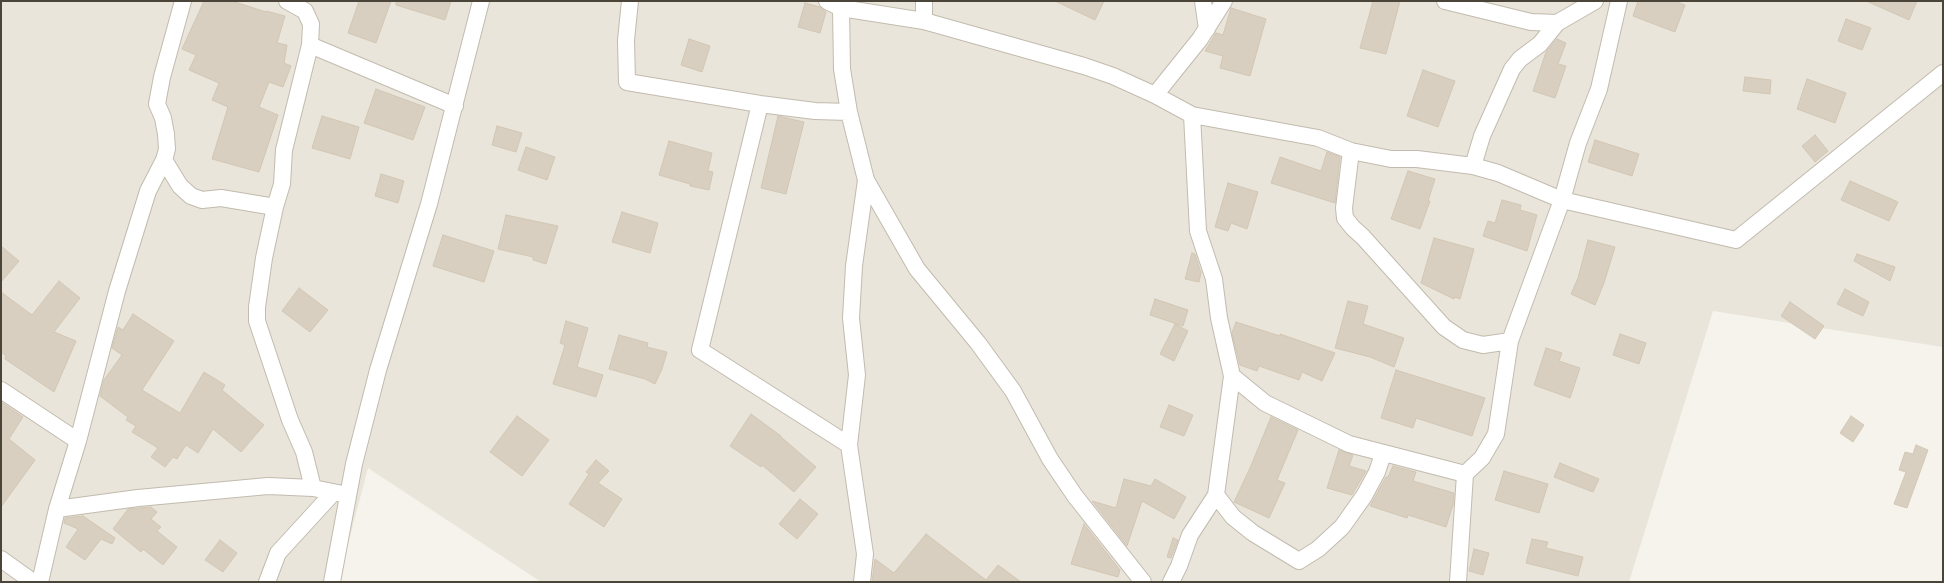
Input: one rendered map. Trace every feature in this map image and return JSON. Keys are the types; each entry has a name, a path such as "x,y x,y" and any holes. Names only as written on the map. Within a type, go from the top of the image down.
{"street":[{"path":"40,582 57,509 78,441 117,291 148,191 164,160 167,149 163,118 157,104 162,77 183,1"},
{"path":"287,1 306,11 311,24 310,45 284,150 282,184 264,258 257,307 257,321 290,420 304,452 313,488"},
{"path":"332,582 341,494 354,464 378,370 429,204 481,1"},
{"path":"630,1 626,40 627,82 760,104 815,111 849,112"},
{"path":"924,1 924,21"},
{"path":"1203,1 1207,29"},
{"path":"1156,95 1207,29 1224,1"},
{"path":"1445,1 1531,22 1557,23"},
{"path":"1473,166 1482,136 1512,69 1520,59 1540,44 1557,23 1595,1"},
{"path":"1458,582 1465,474 1482,458 1496,434 1510,341 1562,200 1578,143 1599,89 1619,1"},
{"path":"1143,582 1075,496 1055,467 1007,383 918,269 866,180 849,112 834,5 924,21 1084,66 1113,76 1156,95 1192,115 1318,138 1350,151 1391,159 1417,159 1473,166 1506,176 1562,200 1736,240 1943,73"},
{"path":"310,45 455,106"},
{"path":"760,104 700,350 849,445"},
{"path":"1171,582 1190,535 1216,495 1232,376 1219,318 1214,279 1198,231 1192,115"},
{"path":"1350,151 1344,208 1345,218 1353,228 1444,327 1462,340 1483,345 1510,341"},
{"path":"164,160 180,186 191,196 202,200 220,198 275,207"},
{"path":"862,582 865,554 849,445 857,375 851,318 854,266 866,180"},
{"path":"1232,376 1266,403 1349,444 1465,474"},
{"path":"1,390 78,441"},
{"path":"1216,495 1233,517 1253,534 1299,561 1318,549 1342,527 1364,496 1377,472 1383,454"},
{"path":"57,509 138,498 268,486 313,488 341,494"},
{"path":"266,582 278,553 341,494"},
{"path":"1,558 33,582"}],"shaded area":[{"path":"1,1 1943,1 1943,347 1713,311 1629,582 541,582 368,468 338,582 1,582"}],"building":[{"path":"204,1 232,1 285,16 277,43 287,45 284,63 291,66 283,87 269,82 259,107 278,115 259,172 212,159 228,107 212,100 219,83 189,70 196,55 182,49"},
{"path":"359,1 391,1 376,43 348,33"},
{"path":"396,1 451,1 445,20 396,5"},
{"path":"1055,1 1104,1 1095,20"},
{"path":"1373,1 1400,1 1386,54 1360,48"},
{"path":"1638,1 1674,1 1685,5 1675,32 1633,16"},
{"path":"1866,1 1917,1 1909,20"},
{"path":"805,3 820,7 826,12 820,33 798,27"},
{"path":"1231,8 1266,19 1250,76 1220,68 1223,56 1205,51 1216,33 1223,35"},
{"path":"1846,19 1871,28 1862,50 1838,41"},
{"path":"689,39 710,46 702,72 681,65"},
{"path":"1557,39 1566,43 1558,64 1566,66 1555,98 1533,91 1546,52"},
{"path":"1423,70 1455,81 1438,127 1407,116"},
{"path":"1745,77 1771,80 1770,94 1743,91"},
{"path":"1807,79 1846,93 1835,123 1797,109"},
{"path":"376,89 425,107 413,140 364,123"},
{"path":"322,116 359,127 350,159 312,148"},
{"path":"778,116 804,122 786,194 761,188"},
{"path":"497,126 522,133 516,152 492,145"},
{"path":"1815,135 1828,151 1815,162 1802,146"},
{"path":"1595,140 1639,154 1632,176 1588,162"},
{"path":"669,141 712,153 708,171 713,172 709,190 690,186 690,184 659,175"},
{"path":"526,147 555,157 547,180 518,170"},
{"path":"1327,152 1340,157 1335,203 1271,183 1280,157 1321,171"},
{"path":"1408,171 1435,179 1428,201 1430,201 1420,229 1391,219"},
{"path":"381,174 404,181 398,203 375,196"},
{"path":"1850,181 1898,202 1889,221 1841,200"},
{"path":"1228,183 1258,192 1247,229 1231,223 1228,231 1215,227"},
{"path":"1502,200 1521,205 1520,210 1537,215 1527,251 1483,236 1488,221 1495,223"},
{"path":"622,212 658,223 650,253 612,242"},
{"path":"506,215 558,226 546,264 533,260 533,257 498,249"},
{"path":"443,235 494,251 484,282 433,266"},
{"path":"1434,238 1474,249 1460,299 1455,297 1454,299 1421,283"},
{"path":"1588,240 1615,247 1595,305 1571,294 1578,278"},
{"path":"1,246 19,261 1,282"},
{"path":"1192,253 1195,254 1201,273 1199,282 1185,279"},
{"path":"1857,254 1895,267 1890,281 1854,261"},
{"path":"59,281 80,298 54,332 76,341 54,392 5,359 6,356 1,352 1,292 32,315"},
{"path":"299,288 328,310 310,332 282,311"},
{"path":"1845,289 1869,302 1863,316 1837,304"},
{"path":"1155,299 1188,310 1183,326 1150,315"},
{"path":"1348,301 1368,306 1363,324 1404,338 1394,367 1370,357 1335,348"},
{"path":"1790,302 1824,326 1815,339 1781,316"},
{"path":"133,314 174,341 142,390 180,413 204,372 225,385 222,390 264,425 241,452 213,429 198,453 186,445 177,459 173,457 165,467 151,457 158,448 132,432 136,426 126,420 128,417 100,396 104,380 122,355 112,348 118,327 123,330"},
{"path":"566,321 588,328 577,367 603,375 596,397 553,384 565,345 560,343"},
{"path":"1236,322 1280,336 1280,334 1335,353 1322,381 1302,372 1299,380 1259,366 1257,371 1240,365 1232,333"},
{"path":"1175,324 1188,331 1174,361 1160,354"},
{"path":"1620,334 1646,343 1639,364 1613,355"},
{"path":"619,335 648,343 647,347 667,352 655,384 645,379 609,369"},
{"path":"1546,348 1562,353 1559,361 1580,368 1570,398 1534,385"},
{"path":"1396,370 1485,398 1472,436 1416,418 1413,428 1381,418"},
{"path":"1,402 23,417 9,439 35,460 1,507"},
{"path":"1169,405 1193,415 1184,436 1160,427"},
{"path":"751,414 781,436 816,467 794,492 762,465 761,467 730,446"},
{"path":"517,416 549,440 522,476 490,452"},
{"path":"1851,416 1864,425 1853,442 1840,433"},
{"path":"1271,417 1298,430 1277,480 1285,483 1269,518 1234,502"},
{"path":"1916,445 1928,450 1907,508 1894,504 1906,472 1899,470 1905,452 1913,454"},
{"path":"1339,450 1353,455 1349,466 1366,471 1352,495 1327,488"},
{"path":"596,460 609,471 598,483 622,499 604,527 569,504 589,474 586,472"},
{"path":"1560,463 1599,479 1593,492 1554,477"},
{"path":"1393,466 1416,472 1413,481 1454,493 1453,505 1446,527 1408,515 1407,518 1370,506"},
{"path":"1504,471 1548,484 1539,513 1495,500"},
{"path":"1124,479 1151,486 1155,479 1186,497 1174,519 1142,501 1127,546 1092,501 1116,508"},
{"path":"800,499 818,514 797,539 779,524"},
{"path":"151,507 157,512 151,519 161,527 157,531 177,547 163,565 143,549 141,552 113,529 128,509"},
{"path":"83,516 115,538 112,544 101,539 85,560 66,547 78,529 64,523 65,518"},
{"path":"1084,524 1120,570 1118,577 1071,564"},
{"path":"926,534 986,580 998,565 1021,582 872,582 875,559 894,573"},
{"path":"1173,538 1178,540 1171,558 1167,557"},
{"path":"1532,539 1548,542 1546,548 1583,557 1578,576 1526,563"},
{"path":"220,540 237,553 223,572 205,560"},
{"path":"1474,549 1489,553 1483,575 1469,571"}]}
